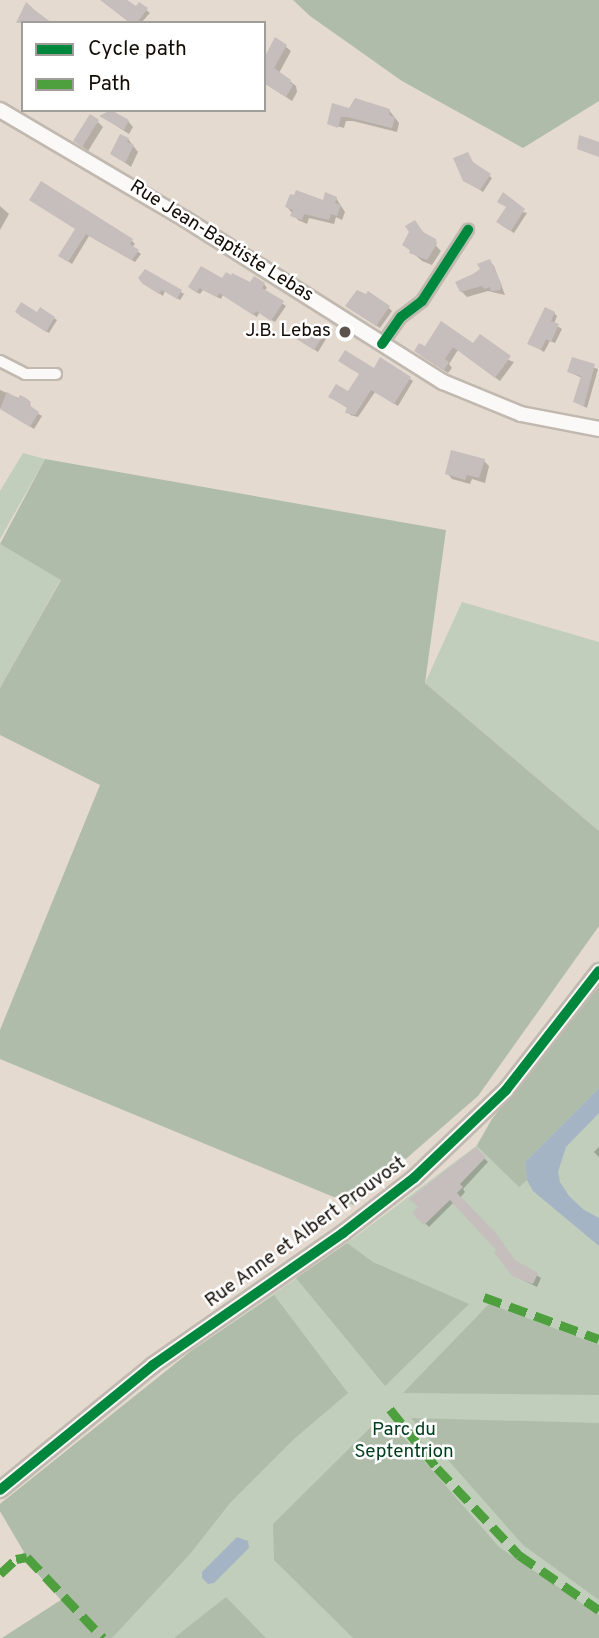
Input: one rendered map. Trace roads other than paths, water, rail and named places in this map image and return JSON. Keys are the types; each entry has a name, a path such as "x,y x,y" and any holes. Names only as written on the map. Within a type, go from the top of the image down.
{"street":[{"name":"Rue Jean-Baptiste Lebas","path":"0,110 185,219 443,382 487,402 547,421 599,429"},
{"path":"382,344 401,317 422,301 468,230"},
{"path":"0,360 25,374 56,374"},
{"name":"Rue Anne et Albert Prouvost","path":"0,1490 163,1358 343,1233 420,1173 506,1090 599,971"}],"water":[{"path":"599,1088 599,1113 566,1147 558,1172 560,1182 569,1196 584,1210 599,1218 599,1246 533,1191 527,1180 525,1162"},
{"path":"237,1537 248,1541 249,1548 214,1583 208,1584 202,1578 202,1572"}],"place":[{"name":"J.B. Lebas","path":"345,332"}],"park label":[{"name":"Parc du Septentrion","path":"404,1442"}]}
